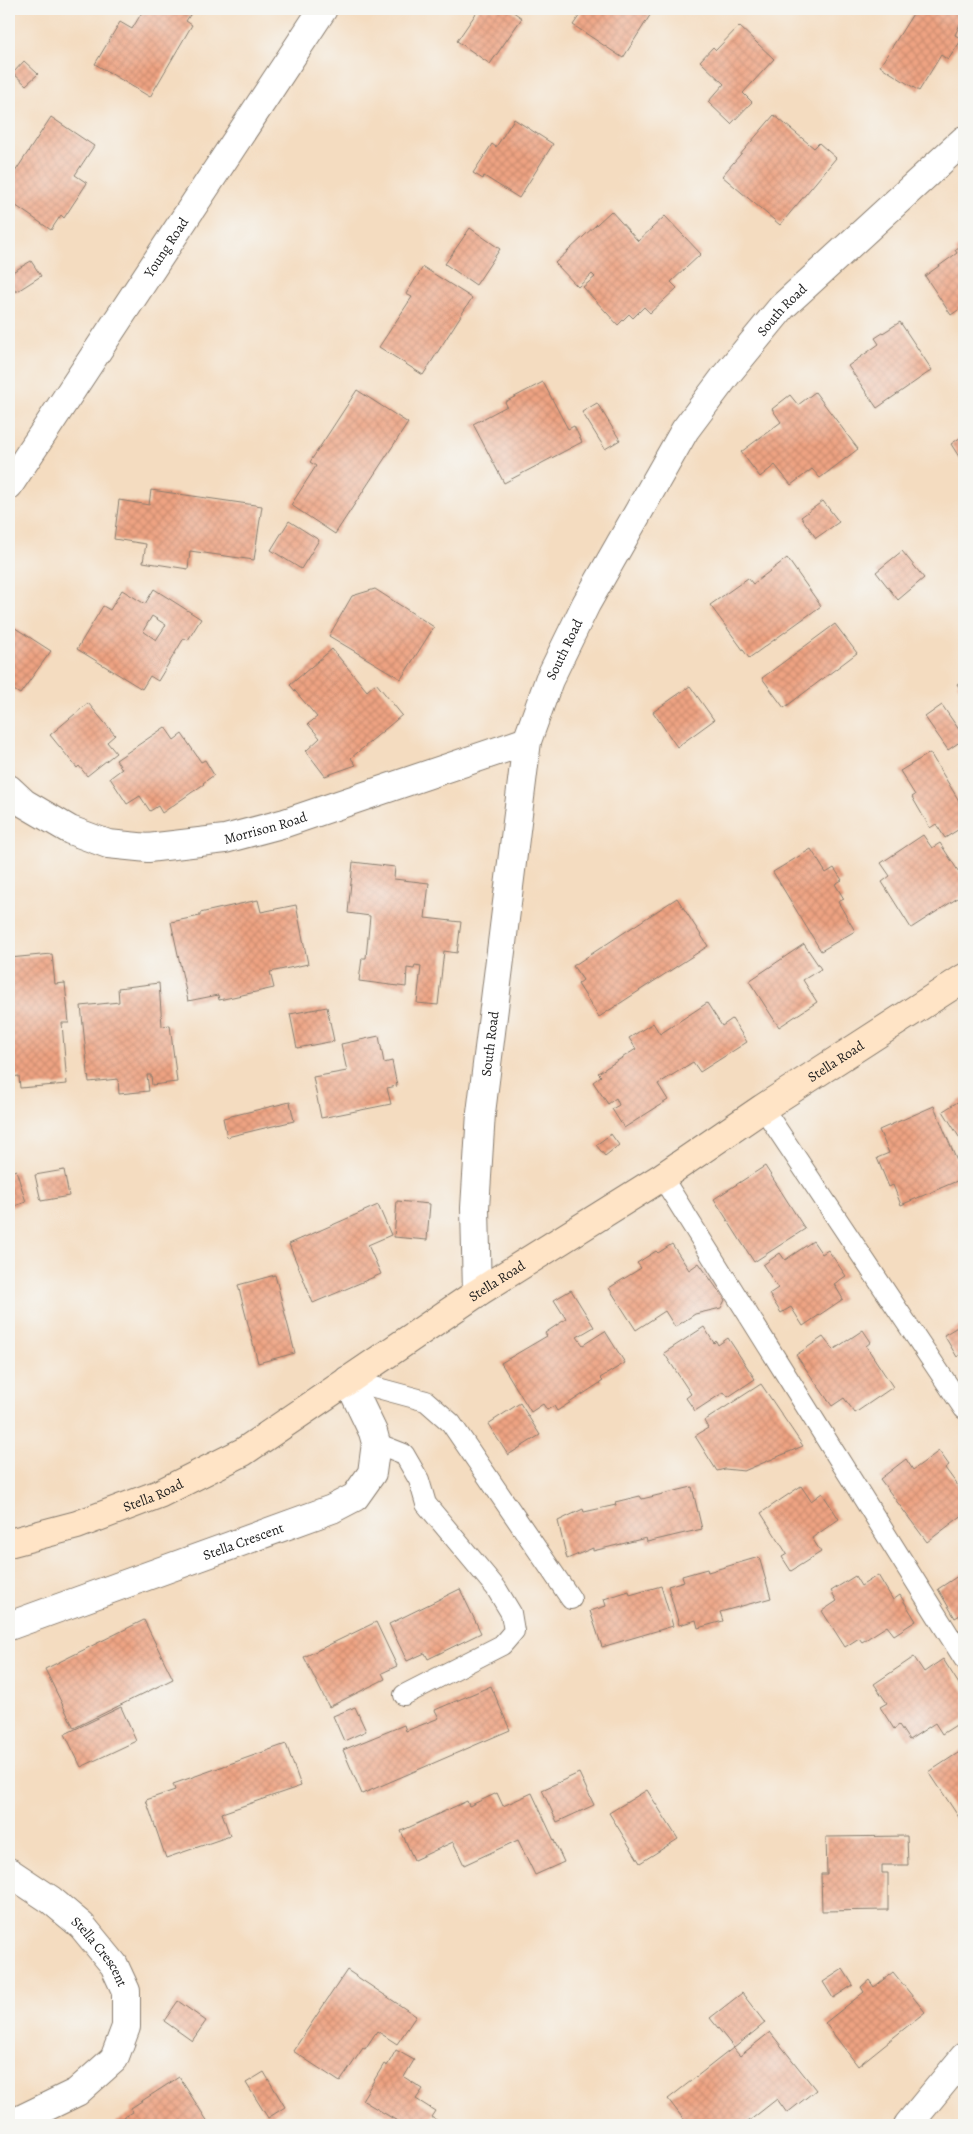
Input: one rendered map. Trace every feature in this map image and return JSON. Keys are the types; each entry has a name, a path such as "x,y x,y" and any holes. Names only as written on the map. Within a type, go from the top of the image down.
{"main road":[{"name":"Stella Road","path":"9,1543 78,1525 159,1494 243,1452 477,1293 662,1176 964,978"}],"street":[{"name":"Young Road","path":"9,486 323,9"},
{"name":"South Road","path":"477,1293 475,1208 481,1114 526,741 549,680 586,604 685,430 782,307 964,140"},
{"name":"Morrison Road","path":"9,789 24,803 70,830 108,844 157,848 225,839 285,823 526,741"},
{"path":"348,1380 376,1443"},
{"name":"Stella Crescent","path":"9,1626 332,1509 355,1497 372,1473 376,1443"},
{"name":"Stella Crescent","path":"9,1872 51,1900 82,1926 114,1965 126,1991 126,2027 114,2059 77,2092 9,2125"},
{"path":"908,2125 964,2057"}],"lane":[{"path":"763,1108 964,1408"},
{"path":"662,1176 682,1211 964,1659"},
{"path":"348,1380 426,1401 451,1423 571,1599"},
{"path":"376,1443 404,1454 419,1480 426,1504 496,1588 511,1613 514,1631 502,1645 404,1695"}],"building":[{"path":"144,9 194,9 186,21 192,25 150,97 95,64 120,22 132,29"},
{"path":"479,9 509,9 522,18 490,64 457,41"},
{"path":"584,9 654,9 623,58 573,25"},
{"path":"916,9 952,9 964,16 955,35 962,39 948,60 941,55 919,91 880,66"},
{"path":"739,26 774,59 743,93 752,102 731,124 708,102 724,84 700,61 713,47 716,50"},
{"path":"24,61 38,74 26,85 13,73"},
{"path":"774,115 814,148 819,143 836,158 780,225 722,176"},
{"path":"51,117 94,146 75,175 87,183 64,218 61,215 51,230 9,201 9,181"},
{"path":"514,119 553,144 519,198 484,176 483,179 473,173 492,144 496,147"},
{"path":"611,211 638,241 665,216 701,254 671,282 677,288 650,313 644,307 633,318 629,314 618,325 583,287 595,277 592,274 578,287 555,263"},
{"path":"470,228 500,249 476,285 445,264"},
{"path":"964,243 964,306 951,315 925,276 957,253 955,250"},
{"path":"31,261 41,276 16,292 9,280 9,274"},
{"path":"423,267 472,298 423,375 379,347 412,297 406,294"},
{"path":"900,322 932,370 877,408 848,366 879,344 875,338"},
{"path":"543,382 568,429 574,426 582,442 504,483 473,424 507,406 505,402"},
{"path":"357,390 408,423 335,534 291,505 316,466 310,462"},
{"path":"815,392 858,449 820,478 812,469 791,485 775,465 760,477 741,452 781,422 772,409 790,395 798,405"},
{"path":"597,403 620,440 605,449 582,412"},
{"path":"964,435 964,458 961,460 951,444"},
{"path":"151,490 262,506 254,560 190,551 188,569 143,562 146,544 114,539 119,500 149,505"},
{"path":"823,501 839,522 816,538 801,517"},
{"path":"289,521 319,540 301,569 271,550"},
{"path":"902,551 924,578 898,600 876,572"},
{"path":"787,558 821,606 749,658 710,605 748,578 753,584"},
{"path":"154,589 201,619 188,640 184,638 158,681 150,676 142,689 77,649 103,606 110,610 122,590 145,604","holes":["152,616 166,625 156,640 143,631"]},
{"path":"375,589 434,627 401,679 329,636 352,596"},
{"path":"9,624 51,651 20,694 9,687"},
{"path":"835,624 857,653 784,708 762,678"},
{"path":"332,649 367,691 376,683 402,715 351,758 356,765 325,776 306,751 320,738 308,724 317,717 290,685"},
{"path":"964,679 964,695 957,684"},
{"path":"690,686 714,720 677,747 653,712"},
{"path":"88,703 115,735 107,742 116,753 87,776 79,766 77,768 50,735"},
{"path":"942,705 964,737 964,739 948,750 925,717"},
{"path":"165,727 174,740 182,734 201,762 205,760 214,775 162,813 158,806 150,811 140,796 127,804 110,778 122,769 116,760"},
{"path":"930,753 964,809 964,826 945,838 936,824 930,828 912,797 915,795 900,771"},
{"path":"923,835 932,848 940,843 964,880 964,894 911,928 882,882 890,876 881,863"},
{"path":"811,849 826,873 834,868 842,880 835,884 844,899 838,902 855,931 821,951 773,872"},
{"path":"353,862 395,867 394,879 429,883 425,918 461,922 457,953 444,951 438,1005 417,1003 421,966 415,965 414,969 407,968 406,987 359,981 362,958 366,958 370,916 348,913"},
{"path":"677,898 708,946 599,1017 578,984 583,980 573,966"},
{"path":"258,900 261,912 296,905 308,964 270,972 274,988 219,1000 218,995 188,1001 171,922 200,916 200,913"},
{"path":"804,944 821,969 803,980 817,1002 779,1027 749,981"},
{"path":"52,954 55,984 65,983 69,1023 62,1023 67,1084 20,1088 19,1076 9,1077 9,958"},
{"path":"159,983 162,1026 170,1025 177,1082 152,1085 151,1075 147,1075 149,1091 119,1094 118,1079 89,1082 81,1006 119,1002 118,988"},
{"path":"707,1003 722,1026 732,1019 747,1042 700,1072 693,1062 658,1084 668,1100 624,1128 612,1109 619,1105 616,1098 608,1104 593,1082 601,1076 598,1073 636,1049 629,1038 653,1023 660,1034"},
{"path":"327,1007 334,1041 297,1048 290,1014"},
{"path":"379,1036 384,1063 392,1061 397,1086 387,1088 391,1104 321,1118 313,1077 347,1071 341,1044"},
{"path":"964,1098 964,1145 943,1111"},
{"path":"290,1102 294,1121 227,1137 223,1118"},
{"path":"934,1106 964,1178 901,1205 893,1185 889,1187 877,1158 889,1153 879,1130"},
{"path":"611,1134 619,1145 605,1156 596,1145"},
{"path":"765,1166 805,1229 754,1262 714,1199"},
{"path":"16,1170 26,1202 9,1208 9,1173"},
{"path":"64,1170 69,1196 41,1201 35,1175"},
{"path":"397,1201 430,1204 427,1240 394,1237"},
{"path":"378,1205 391,1235 368,1245 381,1274 313,1303 289,1244"},
{"path":"813,1241 822,1254 828,1250 846,1276 834,1284 843,1299 803,1326 791,1307 781,1313 769,1294 778,1288 763,1265 780,1253 785,1260"},
{"path":"672,1244 689,1270 699,1263 725,1300 721,1308 695,1314 675,1327 665,1311 636,1330 609,1288 641,1268 637,1263"},
{"path":"275,1275 295,1353 258,1363 238,1285"},
{"path":"571,1290 594,1327 577,1337 583,1345 605,1331 625,1363 600,1378 603,1381 557,1411 554,1406 547,1410 543,1404 531,1412 501,1363 547,1336 545,1333 566,1319 554,1300"},
{"path":"964,1323 964,1352 957,1357 944,1335"},
{"path":"704,1327 714,1343 716,1341 718,1345 728,1338 755,1379 728,1397 724,1392 695,1411 686,1398 691,1394 664,1353"},
{"path":"863,1330 871,1342 866,1346 893,1387 855,1413 844,1398 832,1406 796,1355 823,1337 833,1350"},
{"path":"761,1384 803,1446 744,1471 725,1469 717,1471 695,1436 708,1428 704,1421"},
{"path":"520,1403 540,1435 508,1455 488,1424"},
{"path":"939,1451 949,1465 945,1468 964,1494 964,1514 927,1542 880,1479 906,1459 913,1470"},
{"path":"801,1486 811,1501 822,1493 839,1519 812,1538 821,1552 791,1571 782,1557 787,1554 761,1513"},
{"path":"692,1487 702,1529 647,1542 646,1538 593,1551 593,1548 567,1559 558,1521 583,1509 584,1512 616,1505 615,1502 640,1496 642,1499"},
{"path":"759,1557 771,1598 720,1612 723,1621 698,1628 696,1620 679,1625 668,1586 684,1581 682,1576 707,1569 708,1572"},
{"path":"964,1572 964,1623 960,1615 955,1618 938,1589"},
{"path":"878,1575 893,1600 900,1595 916,1621 894,1635 887,1626 862,1642 859,1638 845,1647 822,1611 837,1601 831,1591 855,1576 861,1586"},
{"path":"661,1586 673,1626 602,1647 590,1611 606,1606 604,1599 629,1591 630,1595"},
{"path":"460,1589 481,1633 428,1659 425,1653 407,1661 389,1624"},
{"path":"144,1620 173,1679 74,1728 45,1669"},
{"path":"376,1622 397,1666 382,1673 385,1679 329,1707 304,1657"},
{"path":"914,1657 924,1672 943,1659 964,1692 964,1720 942,1734 935,1723 909,1740 899,1725 894,1729 880,1707 887,1703 874,1684"},
{"path":"491,1686 510,1730 362,1794 343,1750 404,1725 406,1731 439,1718 435,1710"},
{"path":"121,1707 136,1741 81,1767 65,1734"},
{"path":"355,1707 366,1731 344,1741 333,1716"},
{"path":"286,1744 301,1786 222,1813 230,1836 166,1858 146,1800 175,1790 173,1784"},
{"path":"964,1749 964,1825 929,1772"},
{"path":"579,1773 594,1805 557,1822 542,1790"},
{"path":"647,1790 678,1839 640,1863 609,1813"},
{"path":"497,1793 503,1806 532,1793 564,1862 535,1875 518,1840 464,1865 453,1842 414,1860 401,1831 467,1801 469,1806"},
{"path":"907,1836 908,1865 882,1865 882,1873 888,1873 888,1910 822,1911 821,1874 827,1874 826,1837"},
{"path":"843,1969 853,1985 833,1998 823,1982"},
{"path":"347,1970 416,2016 397,2044 377,2031 340,2082 293,2051"},
{"path":"893,1972 925,2012 858,2066 825,2023 864,1992 861,1987 869,1980 874,1987"},
{"path":"742,1993 765,2023 734,2048 710,2018"},
{"path":"178,2001 206,2021 192,2041 164,2021"},
{"path":"770,2032 816,2090 787,2113 777,2099 744,2125 688,2125 668,2099 733,2048 740,2056"},
{"path":"396,2050 414,2060 404,2077 423,2089 416,2099 435,2111 431,2117 445,2125 404,2125 362,2100 384,2064 387,2066"},
{"path":"264,2072 285,2107 268,2118 246,2083"},
{"path":"179,2077 210,2125 118,2125 116,2122 132,2112 131,2108"}]}
